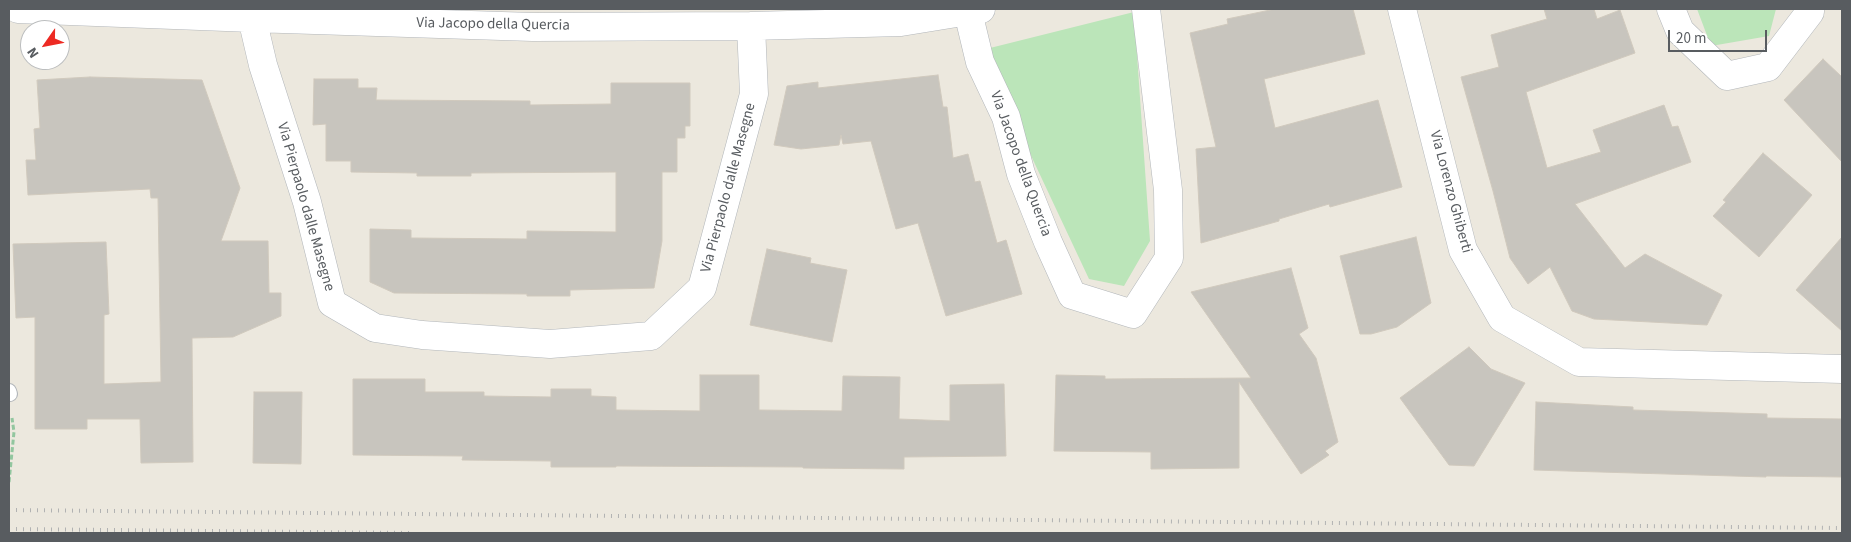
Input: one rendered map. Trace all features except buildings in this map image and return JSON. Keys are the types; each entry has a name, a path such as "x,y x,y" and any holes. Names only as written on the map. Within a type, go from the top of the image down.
{"street":[{"name":"Via Jacopo della Quercia","path":"18,9 533,26 751,26 901,22 974,10 980,62 1006,117 1021,174 1048,242 1072,295 1133,314 1169,258 1168,190 1146,9"},
{"name":"Via Lorenzo Ghiberti","path":"1402,9 1463,250 1502,318 1579,362 1842,369"},
{"path":"1671,9 1680,31 1727,76 1768,67 1810,12 1810,9"},
{"name":"Via Pierpaolo dalle Masegne","path":"252,18 263,64 307,202 332,303 375,328 422,335 550,344 650,336 702,288 754,94 751,26"}],"path":[{"path":"9,482 14,432"}],"green space":[{"path":"1697,9 1776,9 1769,36 1711,46"},
{"path":"1134,12 1150,241 1124,286 1089,279 1026,145 986,49"}],"railway":[{"path":"9,510 1842,528"},
{"path":"9,529 414,533"}]}
